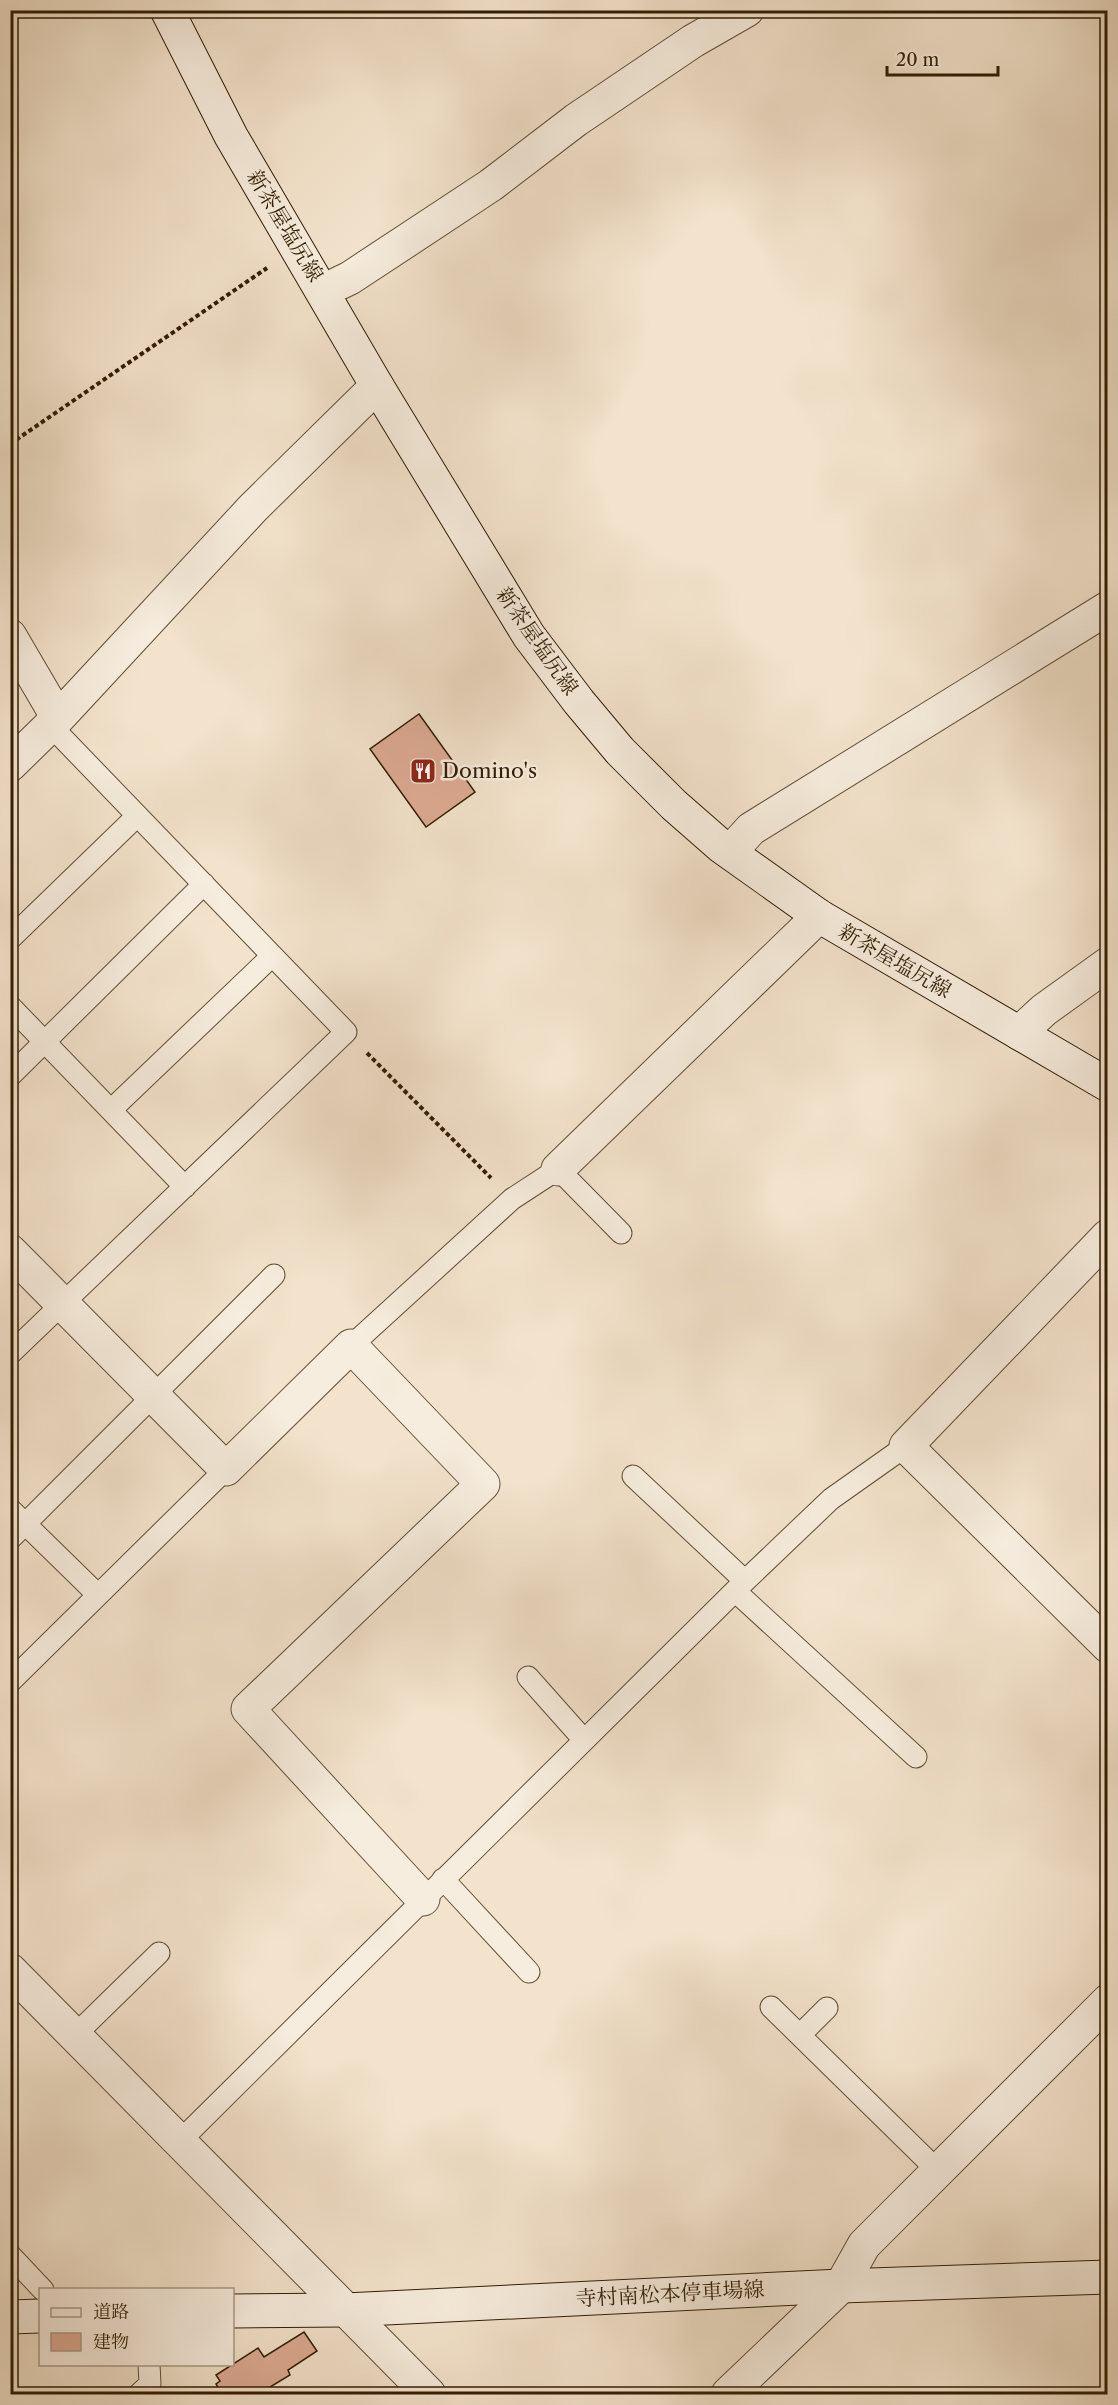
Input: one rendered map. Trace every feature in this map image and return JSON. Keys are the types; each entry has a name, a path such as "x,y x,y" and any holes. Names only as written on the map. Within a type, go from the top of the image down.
{"street":[{"name":"新茶屋塩尻線","path":"167,10 231,136 377,386 529,636 620,751 674,805 730,852 819,916 1107,1085"},
{"path":"323,291 350,278 491,185 576,120 693,41 747,10"},
{"path":"10,765 54,722 253,508 377,386"},
{"path":"730,852 752,829 1107,608"},
{"path":"10,636 54,722"},
{"path":"558,1169 819,916"},
{"path":"1019,1033 1044,1010 1107,964"},
{"path":"1107,1236 906,1446 1107,1646"},
{"path":"10,1251 226,1469 351,1346 483,1484 248,1709 433,1889"},
{"path":"10,1970 429,2394"},
{"path":"728,2394 841,2286 864,2245 1107,2001"},
{"name":"寺村南松本停車場線","path":"234,2311 345,2310 841,2286 1107,2277"},
{"path":"10,2317 39,2316"}],"lane":[{"path":"10,1354 346,1032 138,816 54,722"},
{"path":"10,939 138,816"},
{"path":"10,1076 204,884"},
{"path":"111,1110 272,956"},
{"path":"10,1006 185,1187"},
{"path":"351,1346 512,1199 558,1169 621,1233"},
{"path":"10,1539 274,1275"},
{"path":"180,2141 740,1586 831,1499 906,1446"},
{"path":"10,1682 226,1469"},
{"path":"633,1476 740,1586 916,1757"},
{"path":"10,1509 98,1595"},
{"path":"528,1677 584,1740"},
{"path":"433,1889 528,1972"},
{"path":"74,2036 159,1953"},
{"path":"771,2007 938,2171"},
{"path":"800,2035 827,2008"},
{"path":"10,2255 42,2288"},
{"path":"139,2394 150,2384 149,2366"}],"path":[{"path":"10,444 270,266"},
{"path":"346,1032 512,1199"}],"building":[{"name":"Domino's","path":"419,714 475,792 426,827 370,749"},
{"path":"304,2332 317,2351 288,2370 290,2375 270,2387 272,2390 264,2394 222,2394 216,2384 220,2381 216,2375 234,2366 234,2363 258,2348 264,2357"},
{"path":"628,2390 628,2394 520,2394"}],"place":[{"name":"Domino's","path":"423,771"}]}
